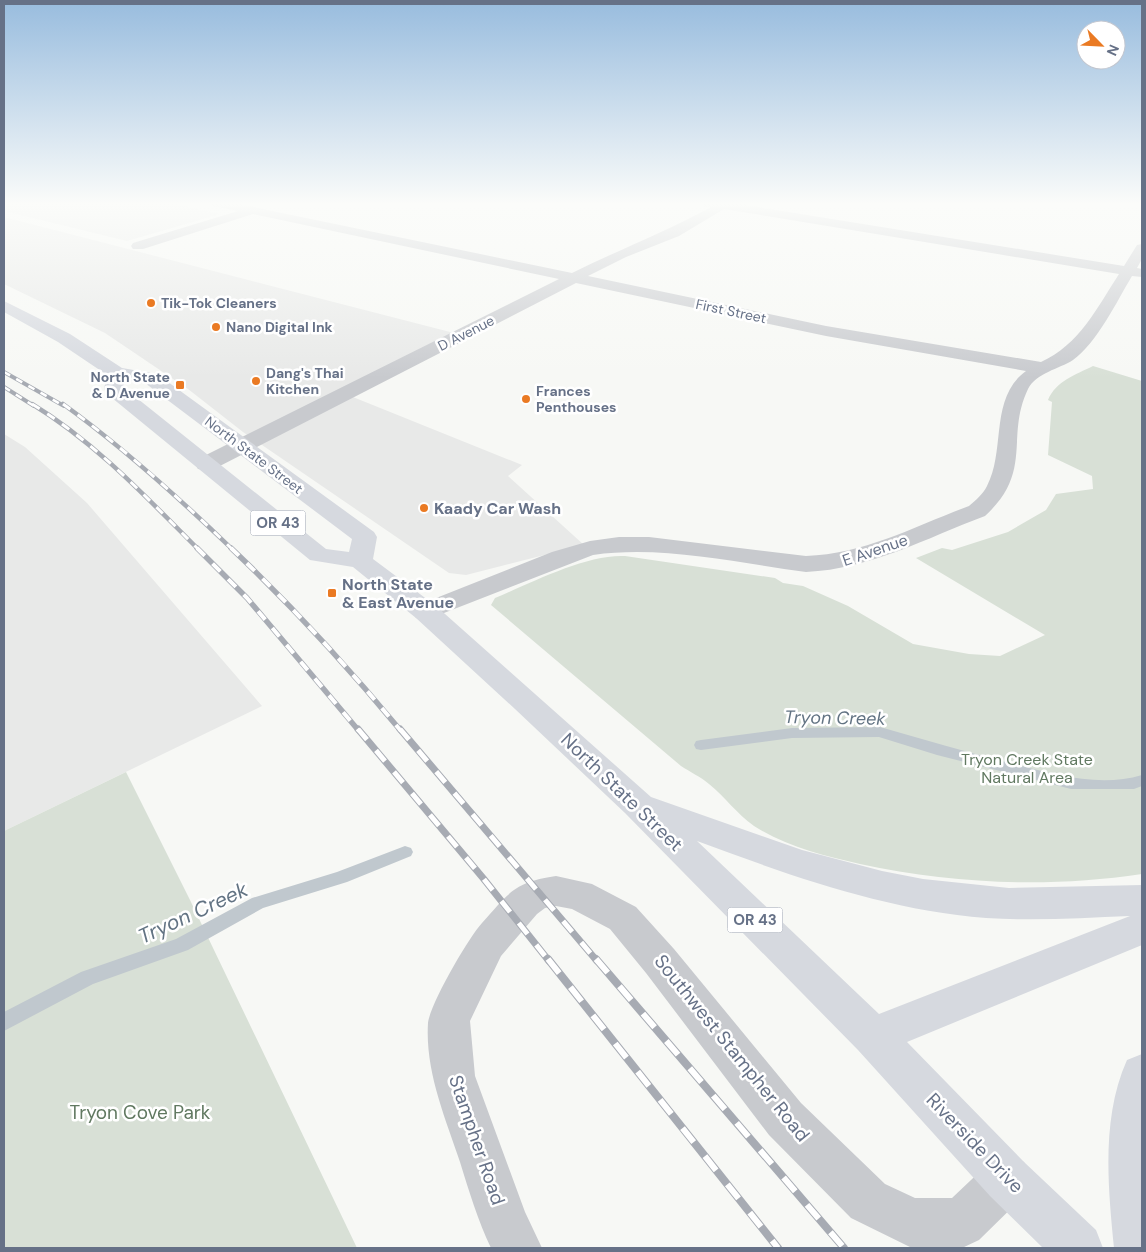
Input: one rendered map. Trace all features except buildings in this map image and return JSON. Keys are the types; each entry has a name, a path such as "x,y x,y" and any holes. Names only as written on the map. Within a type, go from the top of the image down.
{"main road":[{"name":"North State Street","path":"4,306 64,338 117,373 150,378 365,537 360,560 426,612 637,804 873,1036"},
{"name":"OR 43","path":"117,373 113,389 319,555 360,560"},
{"path":"637,804 823,870 869,884 913,893 966,901 1042,903 1142,900"},
{"path":"873,1036 1142,928"},
{"name":"Riverside Drive","path":"873,1036 1007,1179 1078,1248"},
{"path":"1139,1248 1132,1144 1137,1091 1142,1074"}],"street":[{"name":"First Street","path":"502,261 826,332 1042,368"},
{"name":"D Avenue","path":"206,464 607,261"},
{"path":"1071,261 1135,272"},
{"name":"E Avenue","path":"426,612 561,557 590,548 619,544 649,544 820,564 856,559 977,511 992,500 1002,480 1008,431 1016,398 1025,380 1042,368 1060,361 1082,342 1135,272"},
{"name":"Southwest Stampher Road","path":"524,903 536,894 556,891 578,895 623,918 660,961 785,1119 868,1201 912,1223 962,1223 1007,1179"},
{"name":"Stampher Road","path":"517,1248 505,1224 453,1076 449,1021 461,992 487,944 524,903"}],"shaded area":[{"path":"4,261 176,261 454,333 338,391 522,465 508,476 584,545 466,575 449,573 243,432 188,389 105,333 4,284"},
{"path":"4,434 25,447 87,503 262,706 4,831"}],"green space":[{"name":"Tryon Creek State Natural Area","path":"1093,366 1142,381 1142,874 1071,881 1001,882 965,880 895,871 860,864 792,845 754,826 709,784 681,766 491,605 495,598 576,564 625,556 775,578 783,583 803,586 848,606 913,644 969,654 1000,656 1045,635 916,558 942,548 952,550 1008,532 1046,510 1056,494 1093,489 1092,476 1048,455 1052,402 1048,400 1051,393 1061,383"},
{"name":"Tryon Cove Park","path":"126,772 190,900 357,1248 4,1248 4,831"}],"waterway":[{"name":"Tryon Creek","path":"701,745 792,733 880,732 937,750 1071,784 1134,784 1142,780"},
{"name":"Tryon Creek","path":"4,1022 87,978 182,945 258,903 341,877 405,852"}],"railway":[{"path":"4,372 64,406"},
{"path":"4,387 34,406"},
{"path":"32,404 78,436 140,491 247,598 359,731"},
{"path":"63,404 150,473 232,549"},
{"path":"232,549 319,637 401,731"},
{"path":"358,729 483,878 549,961"},
{"path":"400,729 597,961"},
{"path":"548,959 778,1248"},
{"path":"596,959 844,1248"}],"place":[{"name":"Tik-Tok Cleaners","path":"151,303"},
{"name":"Nano Digital Ink","path":"216,327"},
{"name":"Dang's Thai Kitchen","path":"256,381"},
{"name":"North State & D Avenue","path":"180,385"},
{"name":"Frances Penthouses","path":"526,399"},
{"name":"Kaady Car Wash","path":"424,508"},
{"name":"North State & East Avenue","path":"332,593"}]}
